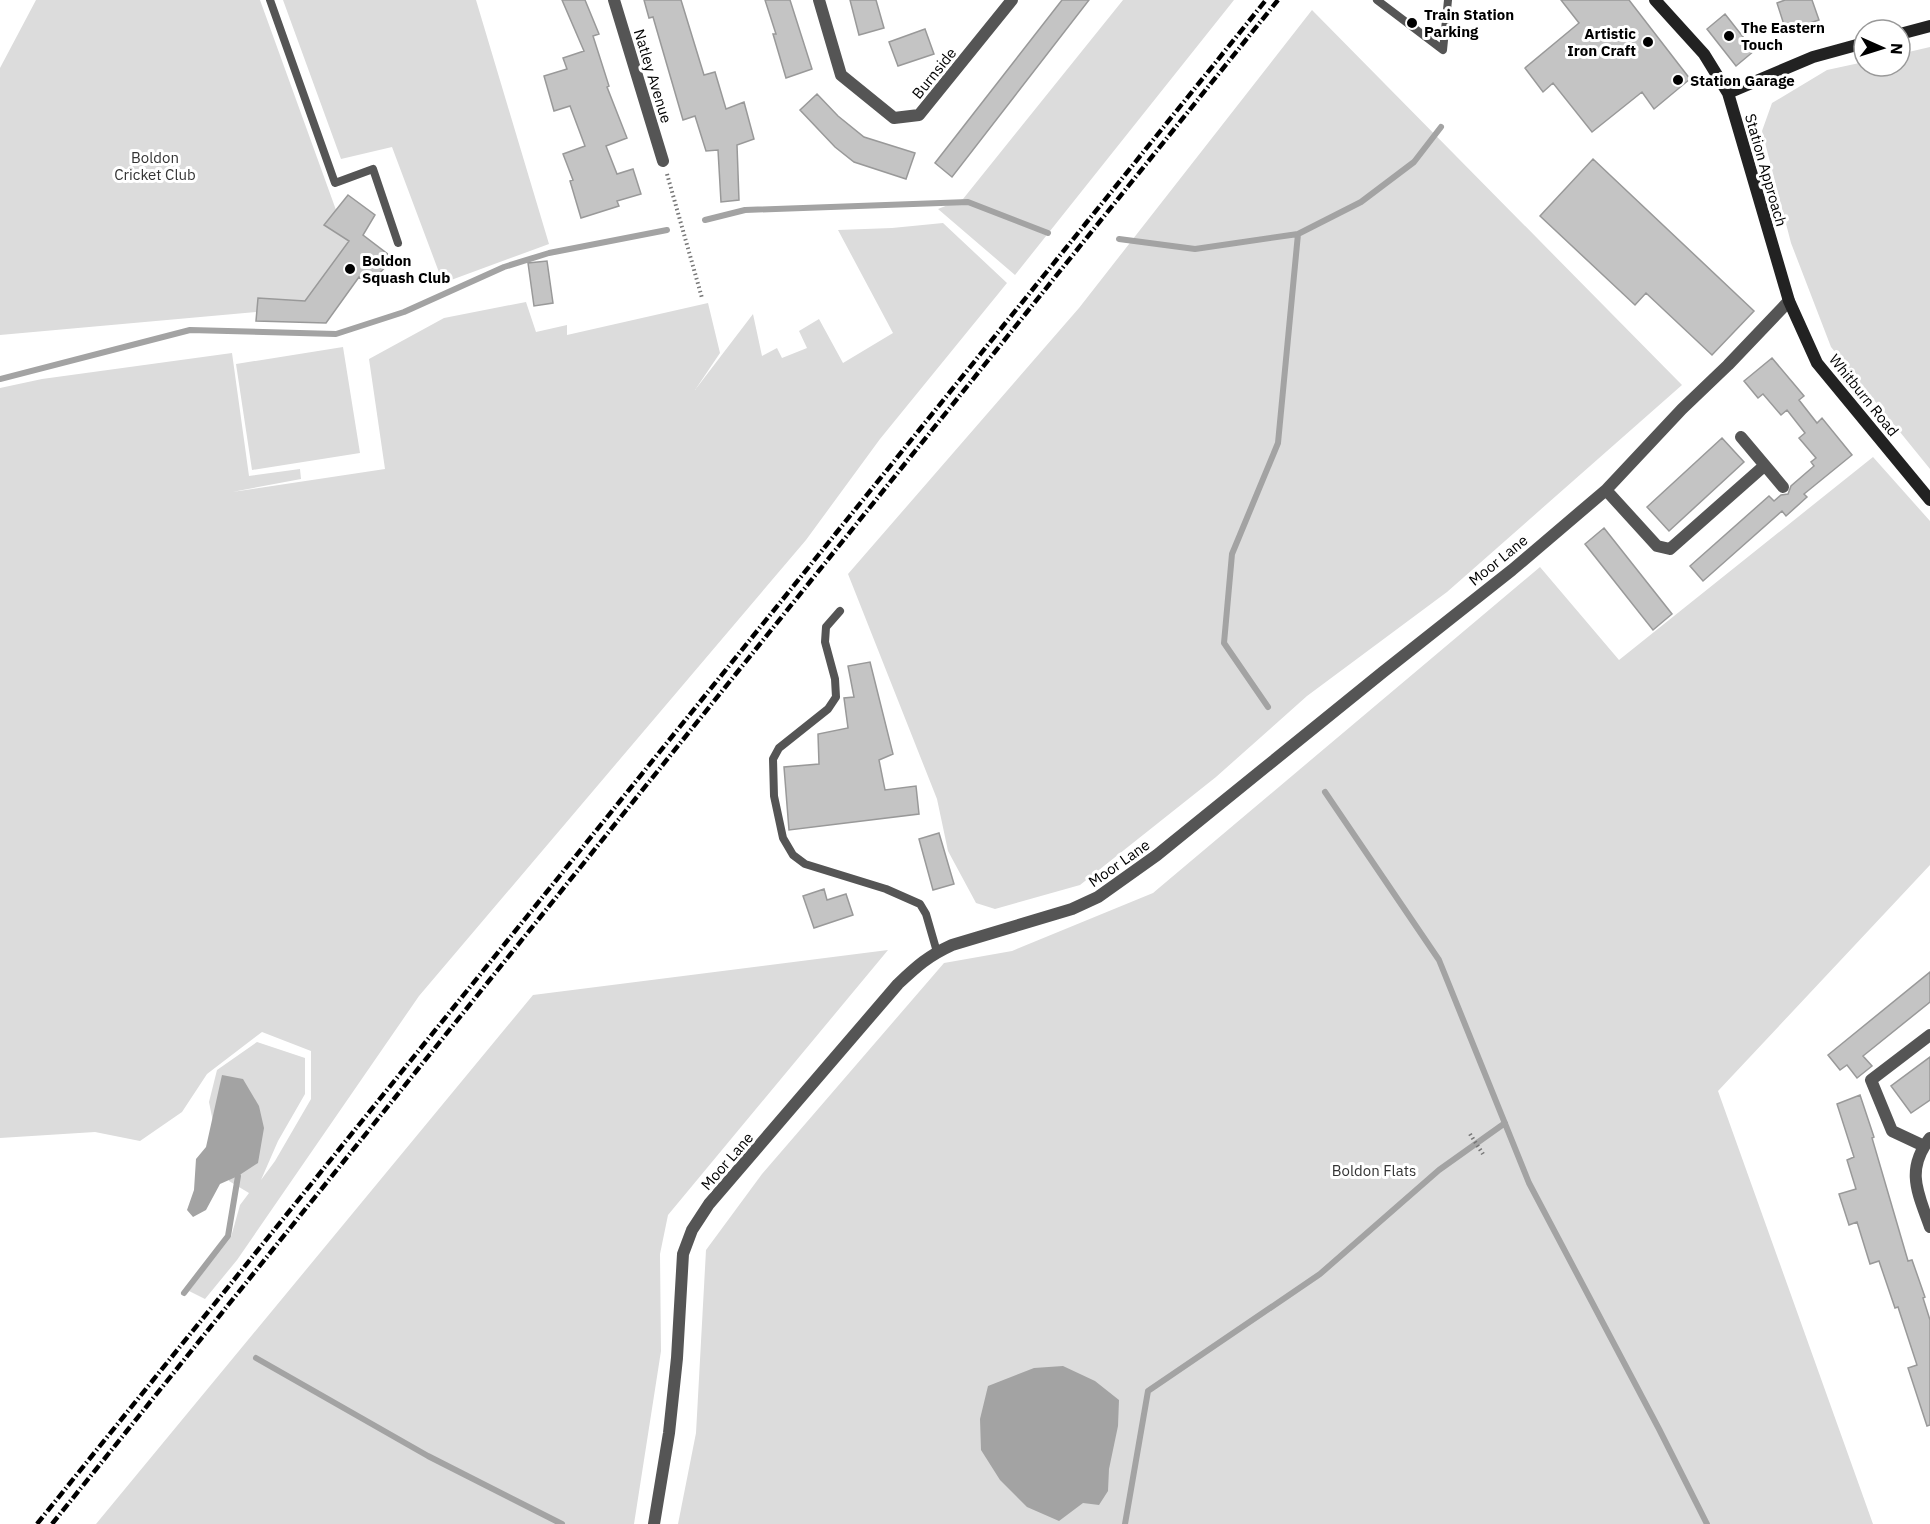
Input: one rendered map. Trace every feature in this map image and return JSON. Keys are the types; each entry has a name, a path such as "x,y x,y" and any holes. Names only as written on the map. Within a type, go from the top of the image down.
{"main road":[{"name":"Station Approach","path":"1655,0 1704,54 1728,93 1789,301"},
{"path":"1912,31 1930,26"},
{"path":"1728,93 1813,57 1852,47"},
{"name":"Whitburn Road","path":"1789,301 1817,363 1930,500"}],"street":[{"name":"Natley Avenue","path":"614,0 663,161"},
{"name":"Burnside","path":"819,0 841,75 894,118 919,115 1012,0"},
{"name":"Moor Lane","path":"654,1524 670,1422 677,1358 683,1254 692,1230 710,1204 898,984 917,966 952,945 1072,909 1098,897 1157,855 1512,570 1606,490 1789,301"},
{"path":"1741,437 1783,487"},
{"path":"1606,490 1657,546 1670,549 1764,466"},
{"path":"1930,1035 1871,1080 1892,1131 1927,1142 1920,1150 1915,1171 1917,1191 1930,1227"}],"lane":[{"path":"270,0 334,183 373,169 398,243"},
{"path":"1377,0 1443,50 1448,0"},
{"path":"840,611 826,627 825,634 836,697 828,709 779,748 773,759 774,796 783,838 793,855 805,864 886,889 920,904 926,914 937,952"}],"path":[{"path":"663,161 702,298"},
{"path":"1470,1134 1483,1154"}],"green space":[{"name":"Boldon Cricket Club","path":"36,0 260,0 349,241 305,301 258,298 257,312 0,335 0,68"},
{"path":"283,0 476,0 549,244 443,283 392,147 341,159"},
{"path":"1123,0 1234,0 1015,275 938,209 963,199"},
{"path":"1312,10 1682,385 1447,592 1307,696 1216,777 1080,885 995,909 976,903 948,851 937,799 848,574 1079,308"},
{"path":"1930,47 1930,469 1831,347 1791,243 1762,131 1772,103 1827,70 1852,65 1852,78 1912,78 1912,51"},
{"path":"943,223 1007,283 880,439 806,540 419,996 237,1260 205,1299 189,1291 231,1237 240,1205 249,1193 229,1181 217,1142 209,1102 217,1070 257,1042 305,1058 305,1094 278,1141 261,1180 275,1161 311,1099 311,1051 262,1032 207,1074 182,1112 140,1141 95,1132 0,1138 0,388 42,379 232,353 249,476 300,469 301,479 232,492 385,469 369,359 444,318 526,302 536,332 567,325 567,335 708,303 720,353 695,390 753,314 762,356 777,348 782,358 807,348 799,331 819,319 843,363 893,333 838,230"},
{"path":"343,347 360,453 252,470 236,364"},
{"name":"Boldon Flats","path":"1873,457 1930,521 1930,865 1718,1091 1873,1524 678,1524 696,1433 706,1250 762,1174 944,963 1012,951 1153,893 1540,567 1619,660"},
{"path":"888,950 668,1215 660,1254 661,1351 634,1524 96,1524 533,995"}],"shaded area":[{"path":"222,1075 243,1079 259,1106 264,1128 258,1163 220,1184 206,1210 193,1217 187,1210 194,1190 196,1159 206,1147"},
{"path":"1063,1366 1095,1381 1119,1400 1118,1426 1109,1469 1108,1491 1099,1505 1083,1503 1059,1521 1027,1507 1000,1480 981,1450 980,1419 988,1386 1034,1368"}],"building":[{"path":"562,0 585,0 599,34 593,36 609,86 607,87 627,138 606,146 617,174 633,169 641,194 617,201 619,206 581,218 570,181 573,180 563,154 585,146 570,106 554,111 544,76 567,69 563,58 584,51"},
{"path":"644,0 681,0 704,75 715,72 726,109 744,102 754,139 737,145 739,200 721,202 718,150 706,151 695,116 683,120 653,17 649,18"},
{"path":"765,0 790,0 812,69 786,78"},
{"path":"850,0 876,0 884,28 859,35"},
{"path":"1062,0 1089,0 952,177 935,163"},
{"path":"1561,0 1629,0 1690,79 1654,109 1642,92 1592,132 1553,83 1543,92 1525,68 1579,23"},
{"path":"1785,0 1812,0 1819,20 1786,31 1777,3"},
{"path":"1725,14 1754,51 1736,66 1707,29"},
{"path":"925,29 934,54 898,66 889,42"},
{"path":"817,94 838,116 864,137 915,153 906,179 854,162 835,147 800,110"},
{"path":"1593,159 1754,311 1712,355 1646,293 1635,305 1540,216"},
{"path":"348,195 375,215 363,235 393,258 371,283 359,277 326,323 256,321 258,298 305,301 349,241 324,225"},
{"path":"547,261 553,303 534,306 528,263"},
{"path":"1772,358 1804,396 1799,400 1817,423 1822,418 1852,455 1804,494 1807,497 1786,516 1782,511 1703,581 1690,566 1769,496 1774,501 1781,495 1788,494 1791,486 1814,466 1811,462 1816,458 1799,438 1805,433 1787,410 1781,415 1763,394 1758,398 1744,381"},
{"path":"1722,438 1744,462 1669,531 1647,507"},
{"path":"1604,528 1672,614 1653,630 1585,544"},
{"path":"870,662 893,754 879,760 885,790 916,786 919,814 789,830 784,767 819,764 818,734 848,728 844,698 854,697 848,666"},
{"path":"939,833 954,884 933,890 919,839"},
{"path":"824,889 827,900 846,894 853,915 814,928 803,896"},
{"path":"1930,972 1930,1002 1863,1056 1872,1066 1857,1078 1847,1065 1840,1070 1828,1055"},
{"path":"1930,1057 1930,1100 1911,1113 1891,1086"},
{"path":"1860,1095 1908,1261 1912,1260 1925,1297 1923,1298 1930,1320 1930,1425 1927,1426 1908,1368 1917,1365 1898,1307 1895,1308 1879,1261 1870,1264 1857,1222 1849,1225 1839,1194 1856,1189 1847,1160 1854,1157 1837,1104"}],"waterway":[{"path":"1119,239 1195,249 1298,234 1361,202 1414,162 1441,127"},
{"path":"705,220 745,210 968,202 1048,233"},
{"path":"0,379 190,330 336,334 404,312 504,267 549,253 667,230"},
{"path":"1268,707 1224,643 1232,554 1278,443 1298,234"},
{"path":"1325,792 1439,960 1529,1183 1707,1524"},
{"path":"1125,1524 1148,1391 1320,1274 1439,1170 1505,1123"},
{"path":"184,1293 228,1236 238,1176"},
{"path":"256,1358 428,1456 562,1524"}],"railway":[{"path":"37,1524 1266,0"},
{"path":"52,1524 1278,0"}],"place":[{"name":"Train Station Parking","path":"1412,23"},
{"name":"The Eastern Touch","path":"1729,36"},
{"name":"Artistic Iron Craft","path":"1648,42"},
{"name":"Station Garage","path":"1678,80"},
{"name":"Boldon Squash Club","path":"350,269"}]}
